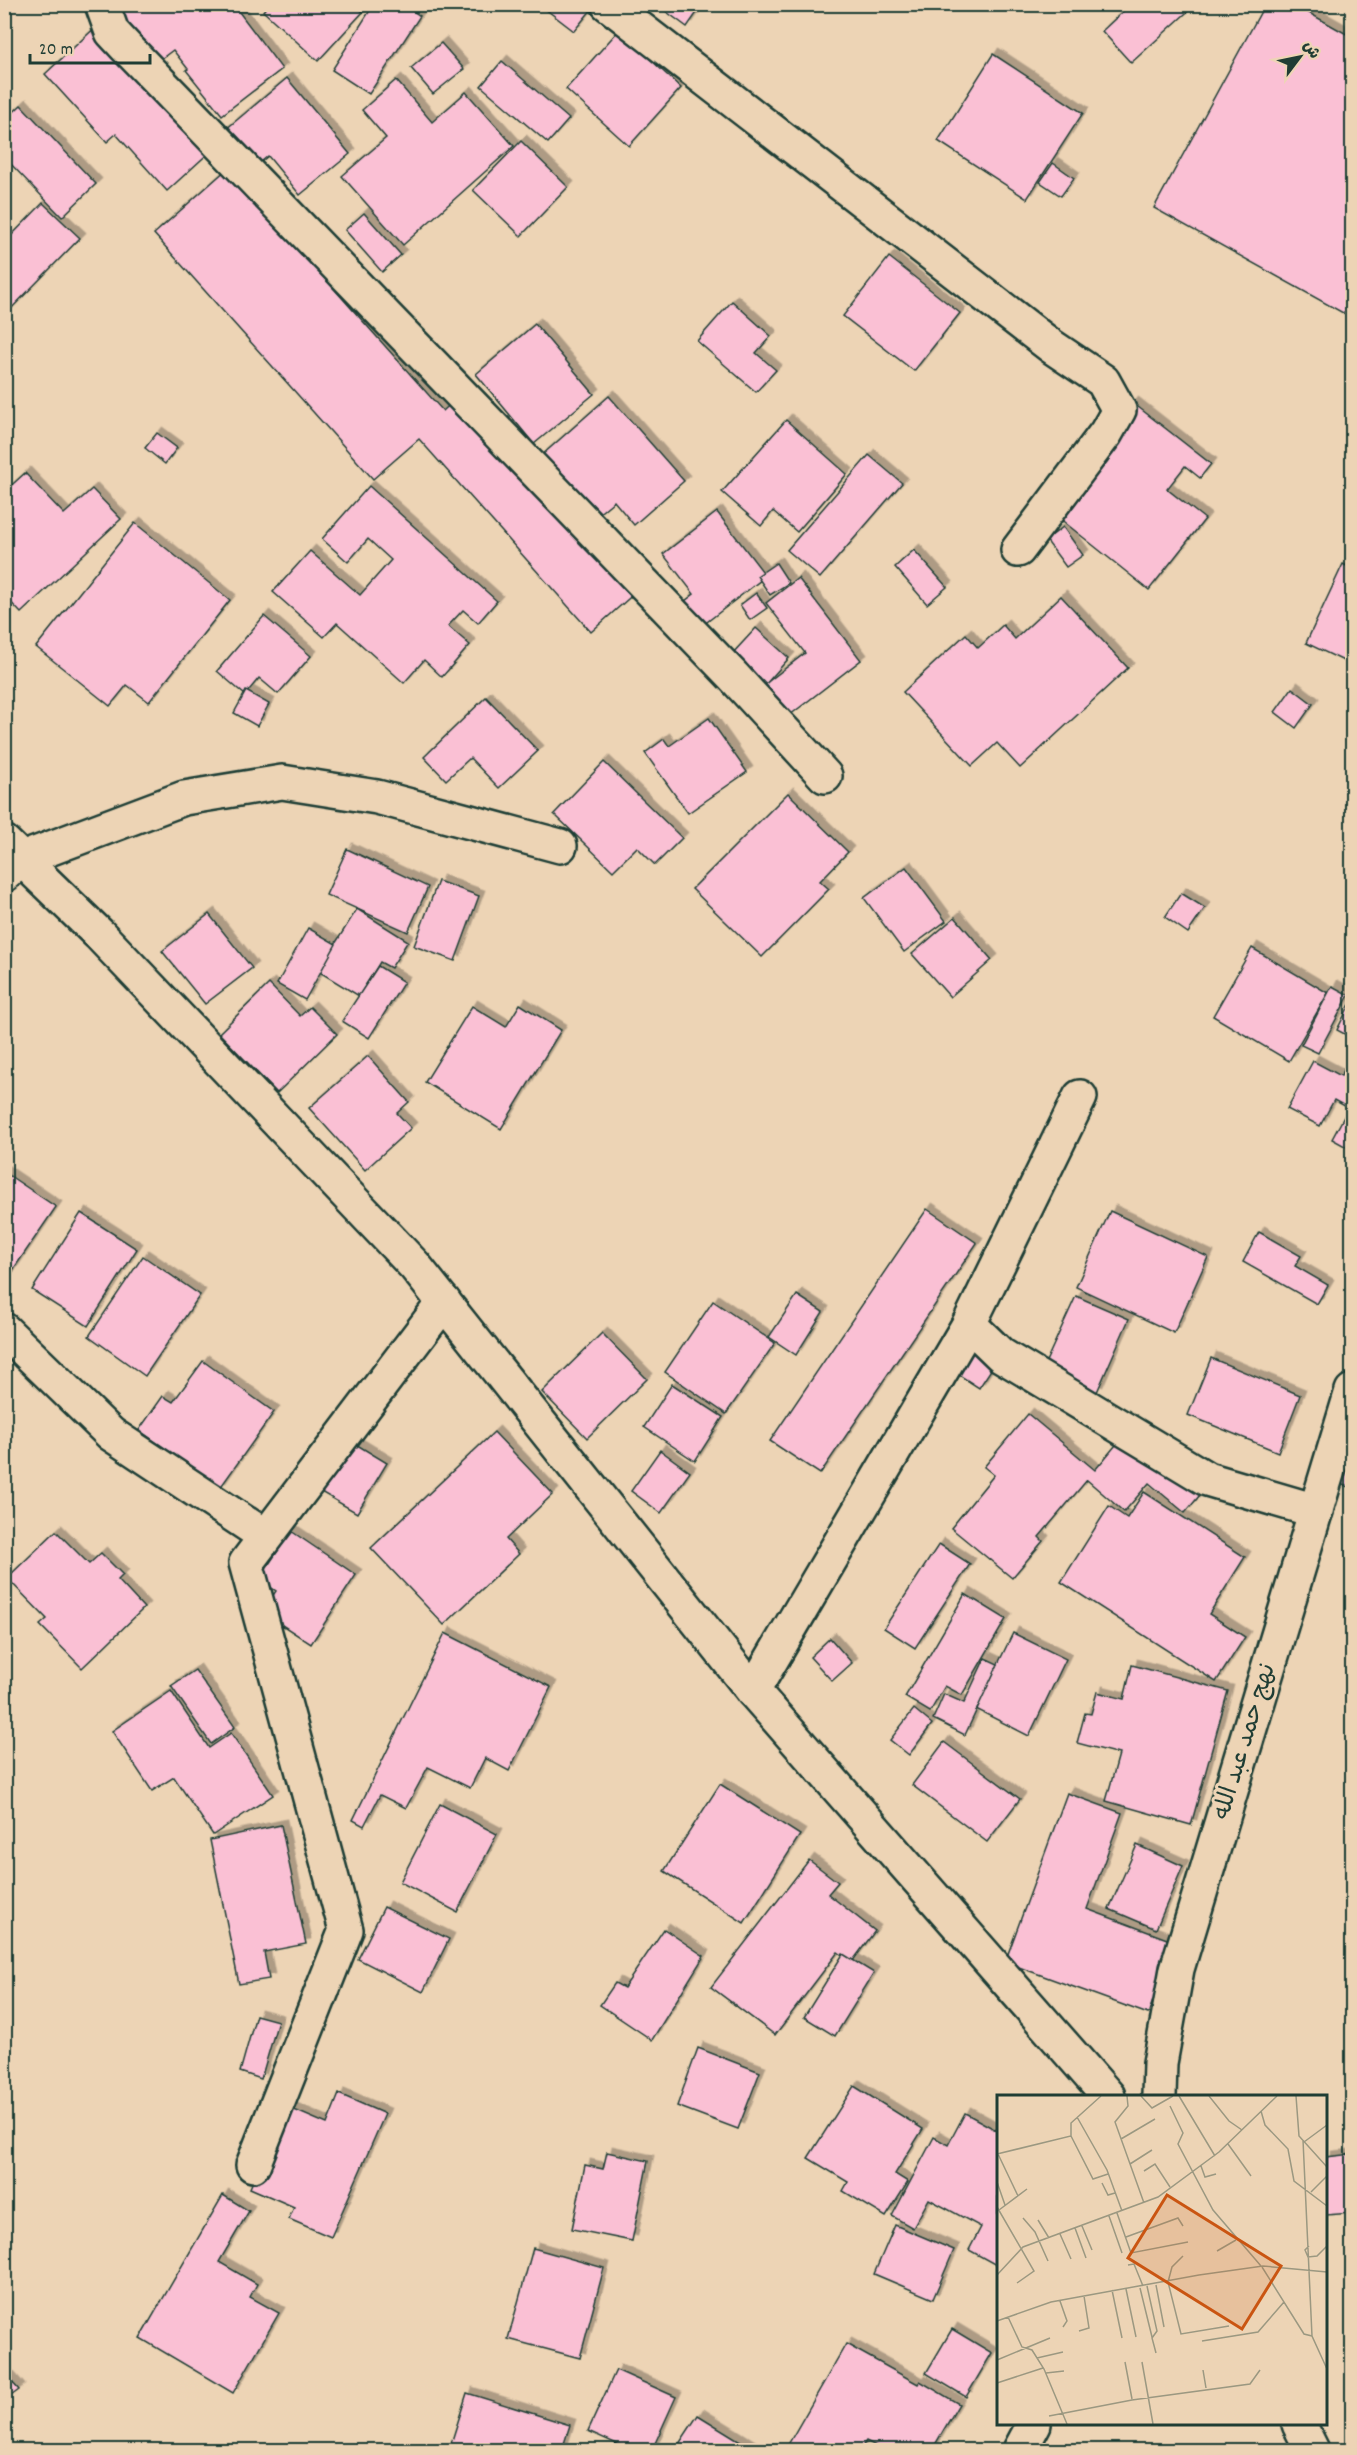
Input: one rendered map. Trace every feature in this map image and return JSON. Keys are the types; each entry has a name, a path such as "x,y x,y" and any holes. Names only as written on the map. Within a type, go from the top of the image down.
{"street":[{"path":"105,4 103,8 112,32 733,676 825,776"},
{"path":"608,4 1051,346 1103,381 1119,410 1106,433 1018,550"},
{"path":"10,859 184,798 282,782 377,797 560,846"},
{"path":"10,859 99,934 415,1266 753,1691 1106,2095"},
{"path":"753,1691 969,1324 1080,1097"},
{"path":"253,2165 346,1930 246,1563 444,1302"},
{"path":"969,1324 1001,1355 1207,1479 1316,1511"},
{"path":"4,1330 111,1434 265,1536"},
{"name":"نهج حمد عبد الله","path":"1159,2095 1160,2063 1177,1969 1353,1391"},
{"path":"1020,2451 1033,2425"},
{"path":"1299,2425 1312,2451"}],"building":[{"path":"116,4 233,4 282,69 222,115 173,50 153,65 110,10"},
{"path":"269,4 355,4 363,12 318,61 263,11"},
{"path":"374,4 403,4 420,16 369,94 332,70"},
{"path":"546,4 596,4 574,31 544,8"},
{"path":"656,4 703,4 687,27"},
{"path":"1131,4 1195,5 1131,63 1102,31"},
{"path":"1265,4 1293,4 1352,37 1352,318 1154,208"},
{"path":"99,24 213,149 167,191 116,134 107,142 45,74"},
{"path":"619,30 681,88 629,146 566,89"},
{"path":"441,43 464,69 433,94 411,68"},
{"path":"993,54 1083,113 1027,199 938,141"},
{"path":"502,61 569,119 548,143 481,86"},
{"path":"287,78 350,154 300,195 268,156 249,172 219,135"},
{"path":"396,80 432,122 466,92 514,146 403,245 342,176 386,138 362,110"},
{"path":"21,105 96,184 62,217 4,157 4,121"},
{"path":"521,141 568,187 521,236 473,190"},
{"path":"1053,163 1074,178 1061,196 1040,182"},
{"path":"227,169 443,411 461,394 637,591 591,632 419,439 373,479 154,234"},
{"path":"43,203 80,238 4,316 4,243"},
{"path":"364,213 401,255 382,272 345,230"},
{"path":"889,257 960,313 914,371 843,316"},
{"path":"732,301 771,336 756,353 776,370 756,392 697,341"},
{"path":"535,324 594,394 534,444 476,374"},
{"path":"609,396 684,481 634,525 614,501 596,516 542,455"},
{"path":"1133,403 1211,464 1200,478 1185,466 1167,489 1205,519 1149,590 1049,510"},
{"path":"786,420 847,474 797,532 773,511 761,526 722,492"},
{"path":"157,433 177,448 165,464 145,448"},
{"path":"869,455 902,483 820,578 787,550"},
{"path":"25,473 64,514 92,489 121,519 21,613 4,595 4,492"},
{"path":"369,486 497,601 478,623 463,610 448,626 470,645 442,677 424,660 404,683 337,623 324,637 273,592 310,551 360,595 391,560 368,539 348,562 322,539"},
{"path":"717,512 766,576 703,625 685,601 694,594 663,554"},
{"path":"135,523 230,600 149,702 127,685 110,706 36,647"},
{"path":"1063,527 1083,555 1066,567 1046,540"},
{"path":"914,550 947,587 927,604 895,567"},
{"path":"776,563 789,583 770,595 757,576"},
{"path":"1343,564 1352,569 1352,665 1306,643"},
{"path":"798,578 861,660 790,715 765,684 805,653 766,603"},
{"path":"756,593 767,608 750,620 740,605"},
{"path":"1061,596 1128,668 1020,768 997,743 972,766 903,692 966,634 978,648 1003,625 1015,639"},
{"path":"264,616 311,656 278,694 259,678 245,695 217,671"},
{"path":"756,628 789,658 765,685 732,654"},
{"path":"1292,688 1313,704 1296,728 1275,712"},
{"path":"246,691 269,704 257,726 234,713"},
{"path":"486,697 538,751 499,788 470,758 446,780 424,757"},
{"path":"709,718 747,772 688,813 645,753 664,739 669,746"},
{"path":"604,762 682,838 655,865 637,847 613,871 554,814"},
{"path":"788,793 848,852 820,881 829,889 762,957 692,889"},
{"path":"347,849 428,887 408,932 326,895"},
{"path":"906,867 946,921 904,952 864,898"},
{"path":"438,881 479,896 455,961 414,946"},
{"path":"1181,893 1205,908 1188,933 1165,917"},
{"path":"357,909 408,941 391,968 380,962 359,996 318,971"},
{"path":"209,914 252,968 205,1004 162,951"},
{"path":"955,917 992,960 950,997 912,954"},
{"path":"308,928 336,944 305,1000 277,984"},
{"path":"1252,948 1328,993 1289,1061 1213,1016"},
{"path":"378,966 404,982 369,1038 342,1021"},
{"path":"269,984 300,1016 310,1007 337,1034 277,1093 219,1033"},
{"path":"1332,986 1349,995 1318,1053 1301,1045"},
{"path":"1352,1000 1352,1038 1337,1030"},
{"path":"520,1004 561,1030 501,1129 425,1082 472,1006 506,1027"},
{"path":"1352,1054 1352,1110 1334,1100 1320,1126 1287,1109 1313,1061 1341,1076"},
{"path":"368,1056 409,1102 397,1113 411,1128 365,1170 309,1108"},
{"path":"1347,1111 1352,1114 1352,1150 1332,1139"},
{"path":"4,1172 56,1207 4,1283"},
{"path":"927,1209 977,1243 820,1474 770,1441"},
{"path":"1110,1211 1208,1257 1174,1333 1076,1287"},
{"path":"81,1213 137,1249 88,1326 32,1290"},
{"path":"1259,1232 1301,1256 1295,1266 1328,1285 1317,1304 1243,1262"},
{"path":"143,1256 200,1295 145,1376 89,1336"},
{"path":"797,1295 823,1312 796,1355 769,1337"},
{"path":"1076,1296 1129,1319 1097,1392 1043,1368"},
{"path":"713,1301 775,1343 726,1414 665,1372"},
{"path":"602,1333 647,1379 587,1438 542,1392"},
{"path":"973,1347 996,1362 979,1388 956,1373"},
{"path":"1211,1358 1300,1395 1278,1452 1188,1415"},
{"path":"203,1361 274,1412 220,1488 139,1430 163,1396 173,1402"},
{"path":"672,1384 723,1417 695,1461 644,1427"},
{"path":"1028,1414 1095,1470 1126,1433 1200,1495 1185,1513 1149,1483 1124,1512 1087,1480 1039,1537 1043,1541 1012,1578 951,1528 994,1475 984,1467"},
{"path":"494,1432 553,1494 506,1539 519,1554 444,1625 371,1548"},
{"path":"344,1437 387,1463 357,1513 314,1488"},
{"path":"660,1450 690,1472 661,1513 631,1491"},
{"path":"1349,1455 1352,1456 1352,1488 1340,1484"},
{"path":"1144,1492 1245,1557 1209,1614 1245,1637 1216,1682 1061,1582 1109,1506 1127,1518"},
{"path":"56,1531 89,1564 101,1553 123,1575 118,1580 144,1608 82,1668 40,1625 47,1619 7,1578"},
{"path":"291,1531 356,1575 311,1644 262,1612 276,1591 259,1579"},
{"path":"939,1544 970,1564 915,1648 884,1628"},
{"path":"965,1594 1006,1619 962,1695 945,1686 930,1712 905,1697"},
{"path":"445,1633 551,1687 509,1771 485,1758 470,1788 428,1767 406,1808 380,1795 364,1826 353,1820"},
{"path":"1013,1633 1066,1659 1029,1736 976,1709"},
{"path":"830,1638 852,1663 832,1681 810,1657"},
{"path":"985,1658 998,1664 965,1735 933,1719 944,1694 964,1703"},
{"path":"1132,1665 1228,1691 1191,1825 1106,1801 1119,1754 1077,1743 1085,1713 1091,1714 1097,1692 1124,1699"},
{"path":"195,1670 235,1727 211,1744 171,1686"},
{"path":"171,1691 209,1748 231,1733 273,1795 213,1835 174,1777 152,1791 112,1731"},
{"path":"914,1709 932,1724 909,1755 890,1740"},
{"path":"944,1742 1020,1799 987,1842 912,1785"},
{"path":"720,1784 800,1835 744,1923 664,1871"},
{"path":"1067,1793 1122,1813 1087,1909 1175,1942 1148,2014 1005,1962"},
{"path":"440,1804 497,1834 457,1912 400,1882"},
{"path":"281,1825 306,1944 264,1952 269,1979 239,1984 210,1840"},
{"path":"1137,1845 1183,1866 1156,1929 1109,1909"},
{"path":"809,1860 838,1882 828,1894 875,1931 852,1962 838,1952 775,2035 711,1987"},
{"path":"384,1907 449,1939 423,1992 358,1959"},
{"path":"664,1929 704,1956 652,2040 600,2005 615,1983 624,1988"},
{"path":"843,1954 874,1973 835,2036 804,2017"},
{"path":"256,2015 278,2021 261,2079 240,2072"},
{"path":"698,2048 760,2072 738,2129 677,2106"},
{"path":"854,2086 923,2129 895,2174 908,2182 886,2217 843,2191 848,2182 808,2158"},
{"path":"339,2094 385,2114 331,2237 289,2219 294,2207 250,2188 285,2106 327,2124"},
{"path":"965,2113 997,2130 997,2265 969,2250 981,2227 929,2199 913,2228 892,2216 934,2137 948,2145"},
{"path":"607,2152 648,2161 632,2241 572,2229 585,2165 603,2169"},
{"path":"1352,2154 1352,2213 1327,2215 1327,2157"},
{"path":"223,2195 249,2211 219,2262 257,2284 250,2297 279,2313 233,2393 140,2338"},
{"path":"895,2225 954,2250 933,2299 874,2274"},
{"path":"533,2248 604,2268 580,2358 508,2339"},
{"path":"952,2329 992,2353 966,2397 926,2373"},
{"path":"846,2344 918,2384 920,2381 959,2404 932,2450 884,2450 866,2441 860,2450 785,2450"},
{"path":"616,2370 676,2397 652,2450 630,2450 588,2431"},
{"path":"4,2373 19,2390 4,2401"},
{"path":"467,2393 570,2425 562,2450 449,2450"},
{"path":"698,2415 755,2450 675,2450"}]}
